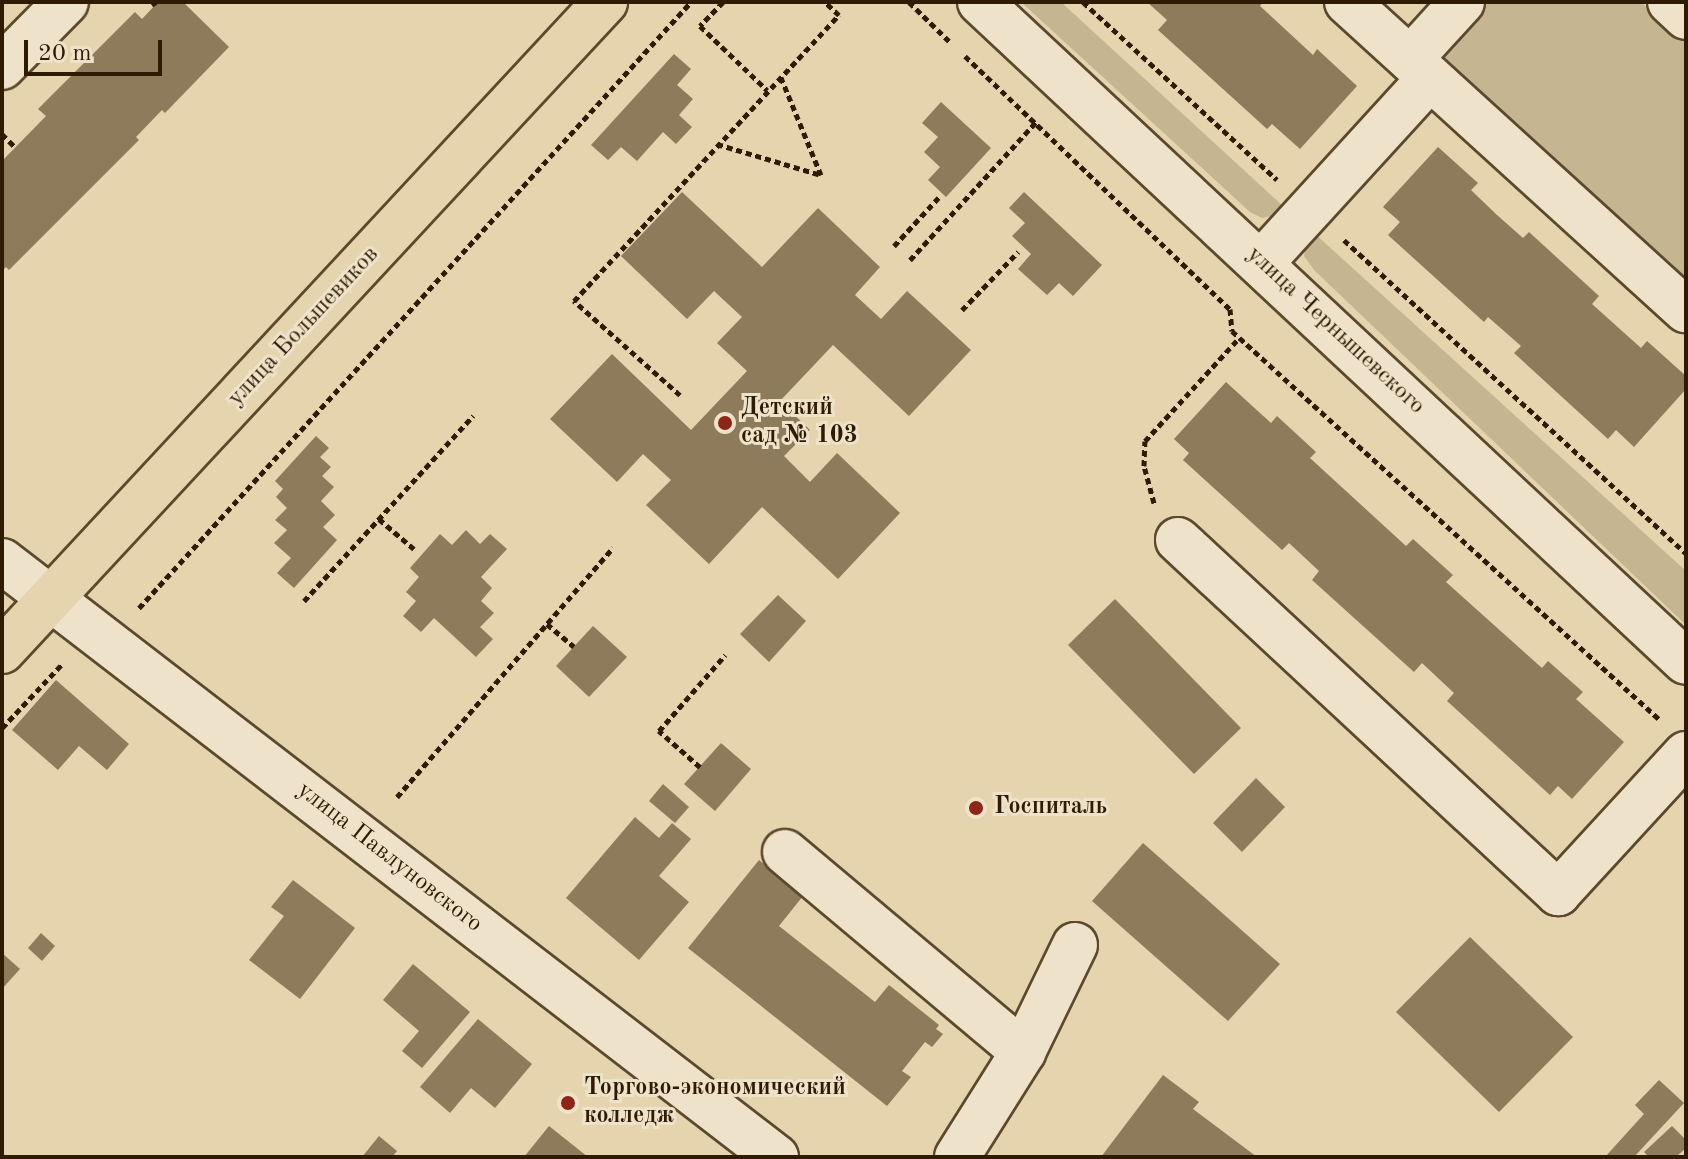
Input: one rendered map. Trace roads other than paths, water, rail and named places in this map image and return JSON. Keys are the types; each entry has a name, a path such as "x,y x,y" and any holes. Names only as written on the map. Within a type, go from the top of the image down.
{"main road":[{"name":"улица Большевиков","path":"2,651 605,2"}],"street":[{"path":"2,67 66,2"},
{"name":"улица Чернышевского","path":"980,2 1262,262 1686,662"},
{"path":"1347,2 1686,310"},
{"path":"1262,262 1310,209 1420,68 1462,2"},
{"path":"1670,2 1686,17"},
{"path":"1178,540 1558,893 1674,739"},
{"name":"улица Павлуновского","path":"2,561 776,1157"},
{"path":"785,852 1023,1052"},
{"path":"957,1157 1023,1052 1075,945"}],"place":[{"name":"Детский сад № 103","path":"725,423"},
{"name":"Госпиталь","path":"976,808"},
{"name":"Торгово-экономический колледж","path":"568,1103"}]}
